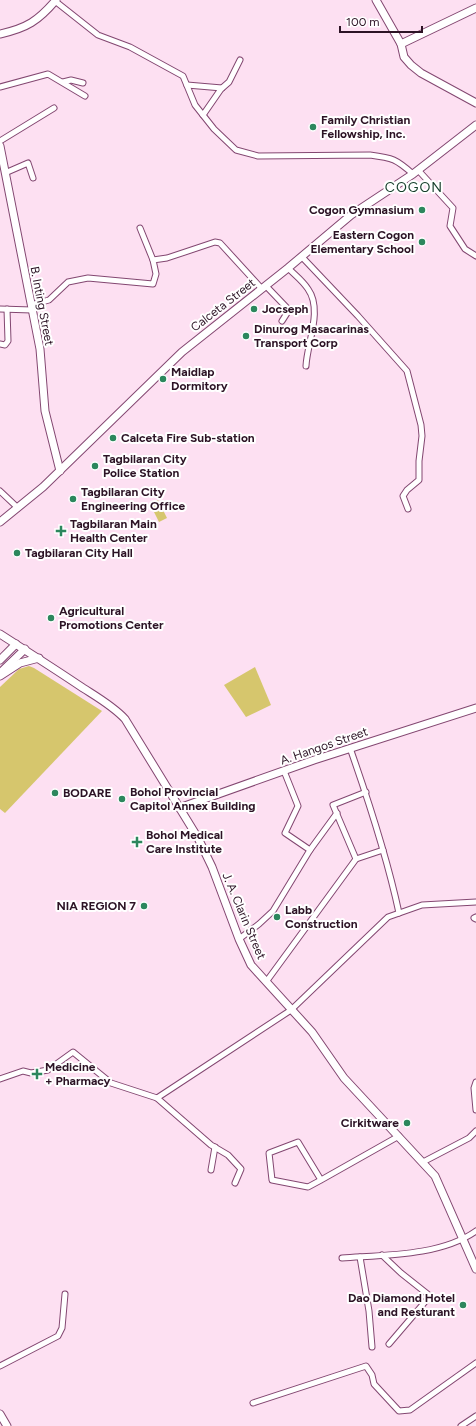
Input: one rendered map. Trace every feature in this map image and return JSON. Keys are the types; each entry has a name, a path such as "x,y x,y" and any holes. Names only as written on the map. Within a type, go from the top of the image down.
{"main road":[{"path":"376,0 401,44 404,57 421,73 476,103"},
{"path":"0,34 24,28 40,18 56,1"},
{"path":"401,44 476,8"},
{"name":"Calceta Street","path":"0,522 60,471 182,352 264,288 351,215 415,172 476,125"},
{"name":"B. Inting Street","path":"0,146 40,350 45,411 60,471"},
{"name":"J. A. Clarin Street","path":"0,634 39,658 121,715 145,750 198,838 212,867 239,939 251,965 312,1032 344,1078 435,1176 476,1269"},
{"path":"0,660 16,644"},
{"path":"0,675 25,649"},
{"path":"0,675 20,663 39,658"},
{"name":"A. Hangos Street","path":"179,808 238,785 476,708"},
{"path":"0,1414 7,1426"}],"street":[{"path":"56,1 98,35 130,47 183,76 195,105 214,129 236,150 258,156 370,155 398,161 415,172 453,208 450,226 465,249 476,256"},
{"path":"203,116 222,88 229,82 240,60"},
{"path":"0,87 48,74 85,96"},
{"path":"63,82 71,80 84,82 75,89"},
{"path":"188,85 222,88"},
{"path":"0,141 54,108"},
{"path":"6,173 28,164 33,178"},
{"path":"0,309 31,307 49,300 68,282 88,278 154,284 156,274 153,260 140,228"},
{"path":"153,260 167,258 208,243 220,243 288,310 282,321"},
{"path":"302,257 358,316 407,371 419,414 422,436 418,461 419,480 407,490 403,496 408,509"},
{"path":"288,268 308,288 312,302 313,322 306,366"},
{"path":"0,344 5,344 8,341 7,309"},
{"path":"0,491 18,508"},
{"path":"350,748 366,792 399,913"},
{"path":"284,771 298,806 285,833 310,850"},
{"path":"356,859 333,805 366,792"},
{"path":"239,939 260,924 273,911 310,850 337,813"},
{"path":"266,982 356,859 383,850"},
{"path":"157,1098 291,1010 388,917 422,905 476,902"},
{"path":"0,1079 23,1071 31,1073 48,1070 73,1052 111,1083 157,1098 215,1147 228,1156 241,1169 235,1183"},
{"path":"476,1082 474,1088 476,1110"},
{"path":"423,1162 469,1138 476,1131"},
{"path":"321,1180 298,1142 269,1153 272,1180 308,1187 321,1180 399,1136"},
{"path":"211,1170 215,1147"},
{"path":"342,1258 405,1255 464,1240 476,1232"},
{"path":"382,1255 401,1273 430,1296 389,1344"},
{"path":"360,1257 369,1311 372,1347"},
{"path":"0,1366 58,1336 62,1328 65,1294"},
{"path":"253,1402 366,1366 372,1375 374,1384 399,1411 410,1410 476,1363"},
{"path":"460,1426 476,1416"}],"shaded area":[{"path":"158,500 167,518 159,522 150,504"},
{"path":"29,666 102,711 5,813 0,809 0,687 19,669"},
{"path":"255,667 271,705 246,717 224,685"}],"place":[{"name":"Family Christian Fellowship, Inc.","path":"313,127"},
{"name":"Cogon Gymnasium","path":"422,210"},
{"name":"Eastern Cogon Elementary School","path":"422,242"},
{"name":"Jocseph","path":"254,309"},
{"name":"Dinurog Masacarinas Transport Corp","path":"246,336"},
{"name":"Maidlap Dormitory","path":"163,379"},
{"name":"Calceta Fire Sub-station","path":"113,438"},
{"name":"Tagbilaran City Police Station","path":"95,466"},
{"name":"Tagbilaran City Engineering Office","path":"73,499"},
{"name":"Tagbilaran Main Health Center","path":"61,531"},
{"name":"Tagbilaran City Hall","path":"17,553"},
{"name":"Agricultural Promotions Center","path":"51,618"},
{"name":"BODARE","path":"55,793"},
{"name":"Bohol Provincial Capitol Annex Building","path":"122,799"},
{"name":"Bohol Medical Care Institute","path":"137,842"},
{"name":"NIA REGION 7","path":"144,906"},
{"name":"Labb Construction","path":"277,917"},
{"name":"Medicine + Pharmacy","path":"37,1074"},
{"name":"Cirkitware","path":"407,1123"},
{"name":"Dao Diamond Hotel and Resturant","path":"463,1305"}],"district":[{"name":"COGON","path":"414,187"}]}
